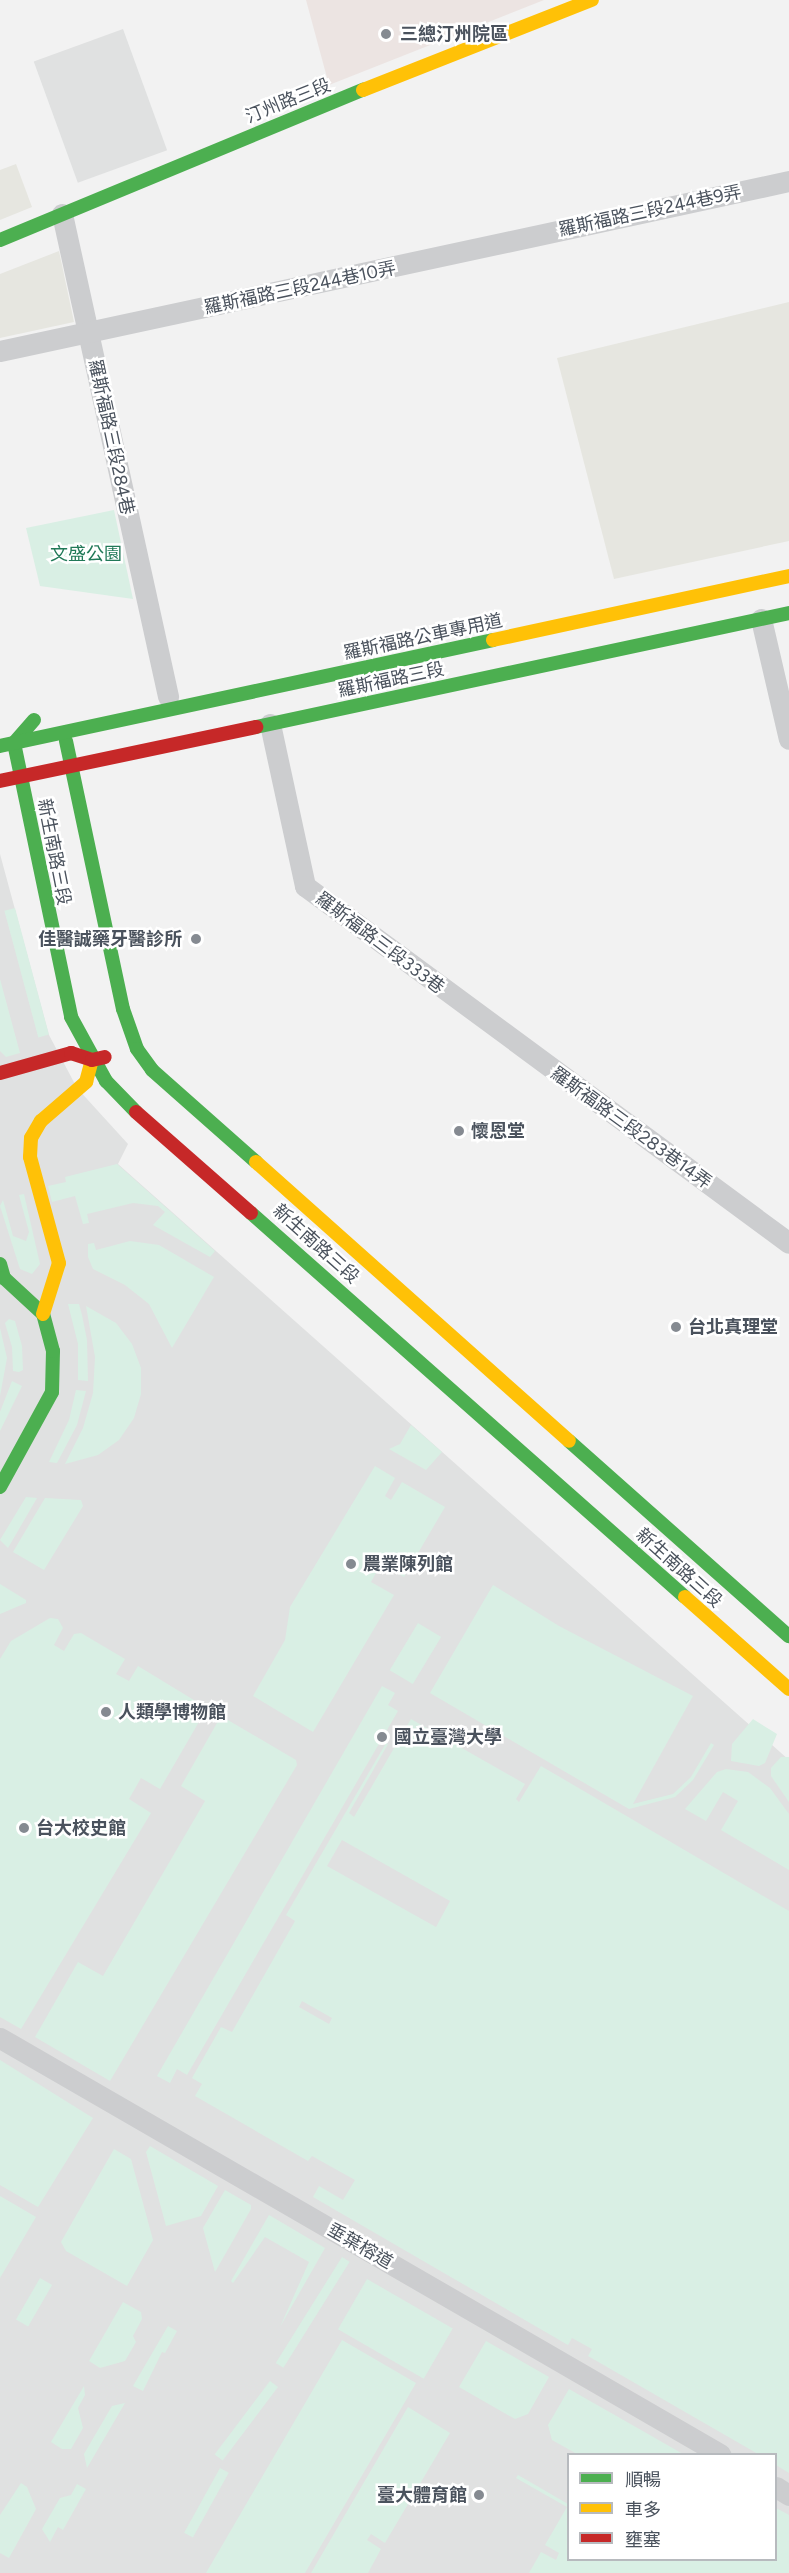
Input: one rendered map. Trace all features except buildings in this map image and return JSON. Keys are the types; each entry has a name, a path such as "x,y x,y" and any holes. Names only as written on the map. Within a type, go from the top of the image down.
{"main road":[{"name":"汀州路三段","path":"0,240 592,0"},
{"name":"羅斯福路三段","path":"125,704 789,563"},
{"name":"羅斯福路公車專用道","path":"65,740 789,576"},
{"name":"羅斯福路公車專用道","path":"65,740 789,590"},
{"name":"羅斯福路三段","path":"0,780 789,613"},
{"path":"40,719 65,740"},
{"path":"11,726 40,719"},
{"path":"16,750 40,719"},
{"path":"0,759 16,750 65,740"},
{"path":"21,777 65,740"},
{"name":"新生南路三段","path":"65,740 112,967 126,1051 152,1070 789,1636"},
{"path":"0,746 16,750"},
{"name":"新生南路三段","path":"16,750 71,1017 92,1060 120,1098 789,1689"},
{"path":"0,1073 71,1053 92,1060 126,1051"},
{"path":"43,1314 59,1263 30,1157 31,1138 41,1121 86,1082 92,1060"},
{"path":"0,1264 4,1278 43,1314 53,1351 52,1392 0,1487"}],"street":[{"name":"羅斯福路三段244巷9弄","path":"511,242 789,181"},
{"name":"羅斯福路三段284巷","path":"62,214 168,696"},
{"name":"羅斯福路三段244巷10弄","path":"0,351 511,242"},
{"path":"761,619 789,739"},
{"name":"羅斯福路三段333巷","path":"270,724 305,886 474,1011"},
{"name":"羅斯福路三段283巷14弄","path":"474,1011 789,1244"},
{"name":"垂葉榕道","path":"0,2038 718,2453"}],"shaded area":[{"name":"三總汀州院區","path":"306,0 544,0 329,85"},
{"path":"123,29 167,150 78,183 34,61"},
{"path":"16,164 32,207 0,220 0,170"},
{"path":"59,251 74,322 0,338 0,274"},
{"path":"789,302 789,541 614,579 557,358"},
{"name":"國立臺灣大學","path":"0,854 49,1035 77,1088 128,1144 118,1164 789,1760 789,2573 0,2573"}],"green space":[{"name":"文盛公園","path":"114,510 133,599 40,586 26,528"},
{"path":"15,908 49,1035 38,1037 4,911"},
{"path":"0,979 20,1053 6,1057 0,1051"},
{"path":"117,1164 215,1251 210,1257 153,1225 165,1212 158,1206 133,1203 87,1214 89,1223 83,1224 75,1196 52,1202 48,1186 66,1182 65,1177"},
{"path":"24,1194 40,1264 32,1274 20,1269 0,1206 3,1200 13,1236 26,1241 29,1232 19,1195"},
{"path":"130,1241 159,1245 214,1277 172,1348 149,1304 125,1285 93,1269 88,1257 88,1244 94,1243 96,1250"},
{"path":"68,1304 79,1304 82,1315 87,1340 88,1381 78,1380 78,1344"},
{"path":"86,1306 116,1323 132,1344 141,1368 141,1394 134,1418 119,1440 98,1455 65,1464 83,1428 93,1393 95,1357"},
{"path":"9,1319 15,1321 22,1346 23,1370 19,1372 13,1371 12,1347 5,1323"},
{"path":"0,1328 7,1358 0,1396"},
{"path":"12,1381 22,1386 0,1431 0,1412"},
{"path":"76,1390 86,1391 77,1425 57,1463 49,1462 69,1420"},
{"path":"411,1425 442,1452 426,1470 389,1449 400,1444"},
{"path":"375,1466 395,1478 385,1496 391,1500 402,1482 445,1507 404,1577 381,1564 371,1582 394,1595 313,1732 253,1696 285,1640 290,1607"},
{"path":"26,1497 37,1498 8,1548 0,1540"},
{"path":"45,1498 81,1500 83,1506 44,1570 13,1552"},
{"path":"0,1584 26,1600 26,1603 0,1614"},
{"path":"493,1585 559,1626 693,1696 633,1804 673,1794 691,1777 711,1743 714,1745 693,1780 675,1797 629,1809 430,1693"},
{"path":"50,1618 58,1619 63,1628 54,1645 64,1651 74,1634 81,1633 125,1659 116,1674 129,1681 138,1666 207,1708 160,1789 141,1778 129,1799 151,1813 21,2029 0,2017 0,1659 11,1641"},
{"path":"418,1623 441,1637 413,1684 390,1670"},
{"path":"382,1686 395,1693 388,1705 398,1711 187,2075 177,2069 170,2083 157,2076"},
{"path":"221,1716 296,1760 297,1765 110,2081 35,2037 78,1962 103,1976 205,1801 181,1786"},
{"path":"411,1719 525,1784 516,1799 519,1802 541,1766 789,1911 789,2473 777,2466 777,2453 756,2453 588,2356 592,2349 572,2338 568,2345 313,2197 319,2186 343,2200 355,2180 312,2156 308,2161 195,2096 202,2084 192,2078 221,2027 232,2032 295,1921 286,1915 386,1743 388,1744 349,1813 354,1817","holes":["342,1840 450,1901 436,1927 327,1866","302,2001 332,2018 329,2024 299,2007"]},
{"path":"753,1719 777,1734 765,1763 759,1766 731,1761 732,1744"},
{"path":"781,1757 789,1757 789,1802 771,1776 771,1768"},
{"path":"726,1769 748,1772 770,1788 789,1814 789,1870 721,1830 738,1801 723,1792 706,1821 685,1809 717,1772"},
{"path":"0,2060 93,2118 38,2207 0,2185"},
{"path":"150,2146 218,2186 201,2216 166,2226 146,2152"},
{"path":"114,2149 131,2159 153,2240 127,2286 66,2251 61,2242"},
{"path":"225,2190 251,2205 251,2209 215,2272 203,2228"},
{"path":"0,2196 36,2217 0,2278"},
{"path":"269,2215 325,2248 280,2327 309,2262 265,2237 233,2283 231,2281"},
{"path":"342,2257 350,2262 283,2368 276,2363"},
{"path":"40,2278 52,2285 28,2327 16,2320"},
{"path":"367,2279 453,2328 424,2379 338,2329"},
{"path":"123,2302 141,2312 142,2319 133,2336 136,2342 125,2361 100,2368 89,2361"},
{"path":"168,2326 177,2331 165,2353 162,2352 143,2391 133,2386"},
{"path":"342,2340 416,2383 305,2573 206,2573"},
{"path":"486,2341 549,2377 528,2414 515,2419 459,2387"},
{"path":"270,2381 278,2387 223,2460 215,2454"},
{"path":"84,2386 85,2395 78,2408 83,2428 71,2449 62,2449 51,2442"},
{"path":"569,2389 681,2453 575,2453 552,2440 548,2425"},
{"path":"125,2403 87,2468 84,2454 112,2406"},
{"path":"408,2407 450,2433 385,2543 371,2534 367,2540 381,2549 368,2573 311,2573"},
{"path":"220,2468 229,2473 193,2538 184,2533"},
{"path":"518,2475 567,2503 567,2507 516,2478"},
{"path":"21,2483 27,2487 36,2509 9,2558 0,2553 0,2515"},
{"path":"77,2484 86,2489 63,2530 58,2527 50,2542 42,2529 60,2498 71,2495"},
{"path":"567,2507 567,2561 777,2561 777,2509 789,2515 789,2573 529,2573 541,2552 556,2560 559,2553 545,2545"}],"traffic: fast":[{"path":"0,240 363,90"},
{"path":"256,727 789,613"},
{"path":"0,746 493,640"},
{"path":"34,720 14,743 71,1017 106,1081 136,1112"},
{"path":"66,741 123,1009 137,1049 152,1070 256,1162"},
{"path":"251,1213 685,1597"},
{"path":"0,1264 4,1278 43,1314"},
{"path":"0,1487 52,1392 53,1351 43,1314"},
{"path":"569,1441 789,1636"}],"traffic: slow":[{"path":"363,90 592,0"},
{"path":"493,640 789,576"},
{"path":"43,1314 59,1263 30,1157 31,1138 41,1121 86,1082 92,1060"},
{"path":"256,1162 569,1441"},
{"path":"685,1597 789,1689"}],"traffic: jam":[{"path":"0,781 256,727"},
{"path":"0,1073 71,1053 92,1060 105,1057"},
{"path":"136,1112 251,1213"}],"place":[{"name":"三總汀州院區","path":"386,34"},
{"name":"佳醫誠藥牙醫診所","path":"196,939"},
{"name":"懷恩堂","path":"459,1131"},
{"name":"台北真理堂","path":"676,1327"},
{"name":"農業陳列館","path":"351,1564"},
{"name":"人類學博物館","path":"106,1712"},
{"name":"國立臺灣大學","path":"382,1737"},
{"name":"台大校史館","path":"24,1828"},
{"name":"臺大體育館","path":"479,2495"}]}
